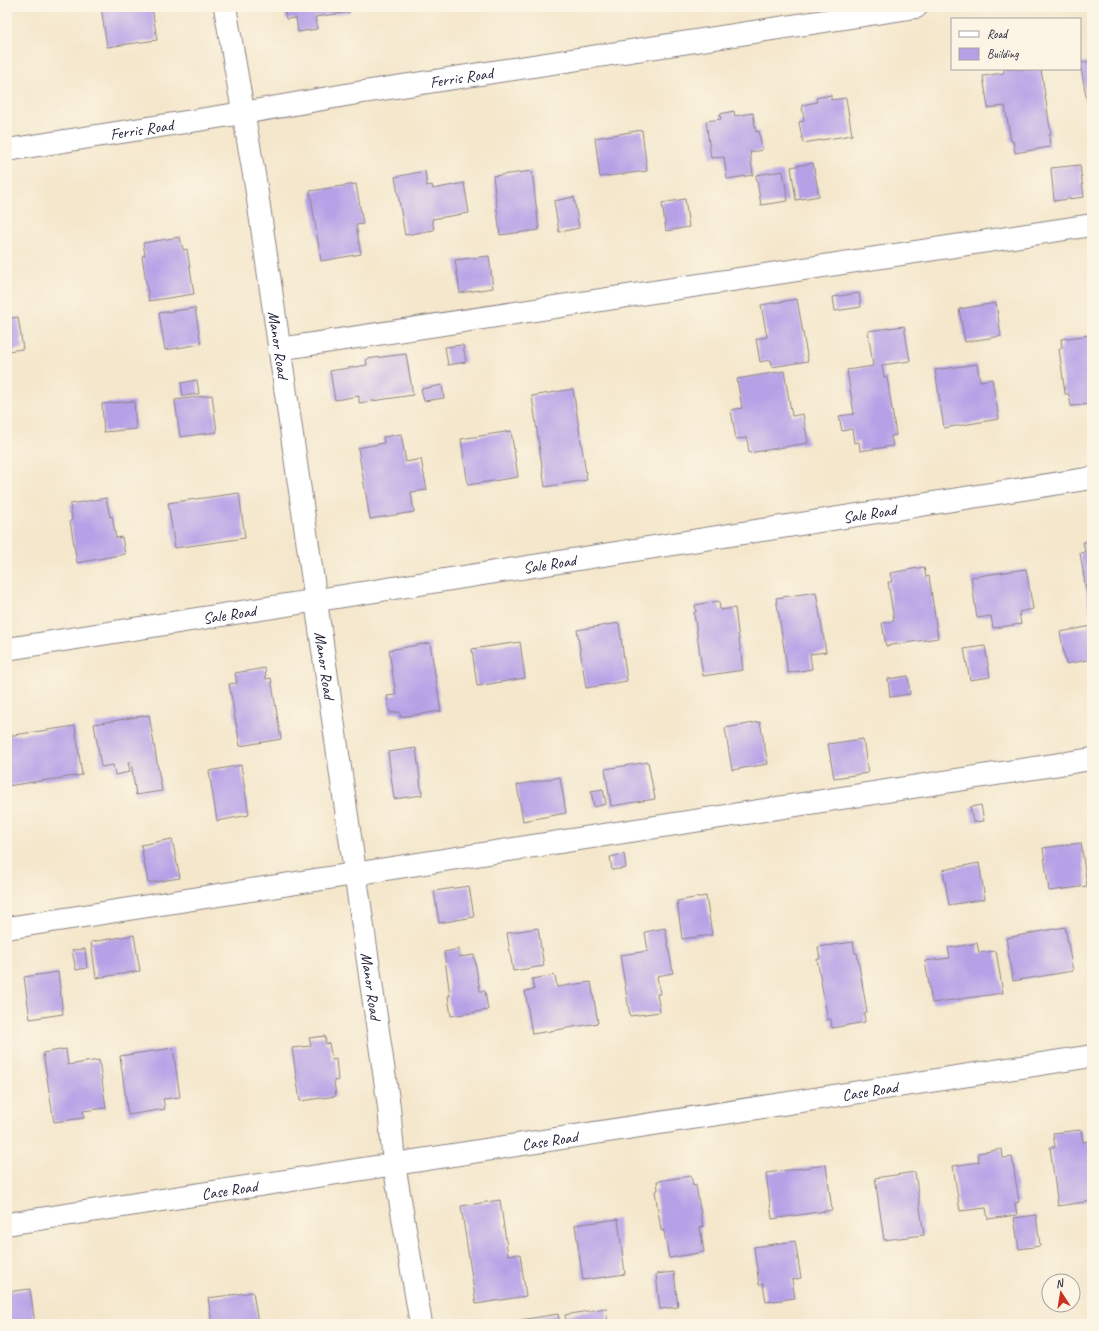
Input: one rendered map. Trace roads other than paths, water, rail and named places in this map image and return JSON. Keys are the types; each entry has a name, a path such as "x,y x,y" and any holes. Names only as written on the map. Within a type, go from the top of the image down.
{"street":[{"name":"Manor Road","path":"225,7 256,186 389,1107 394,1164 421,1324"},
{"name":"Ferris Road","path":"7,150 243,113 357,93 916,7"},
{"path":"280,349 1092,225"},
{"name":"Sale Road","path":"7,649 1092,478"},
{"path":"7,928 1092,759"},
{"name":"Case Road","path":"7,1224 1092,1056"}]}
